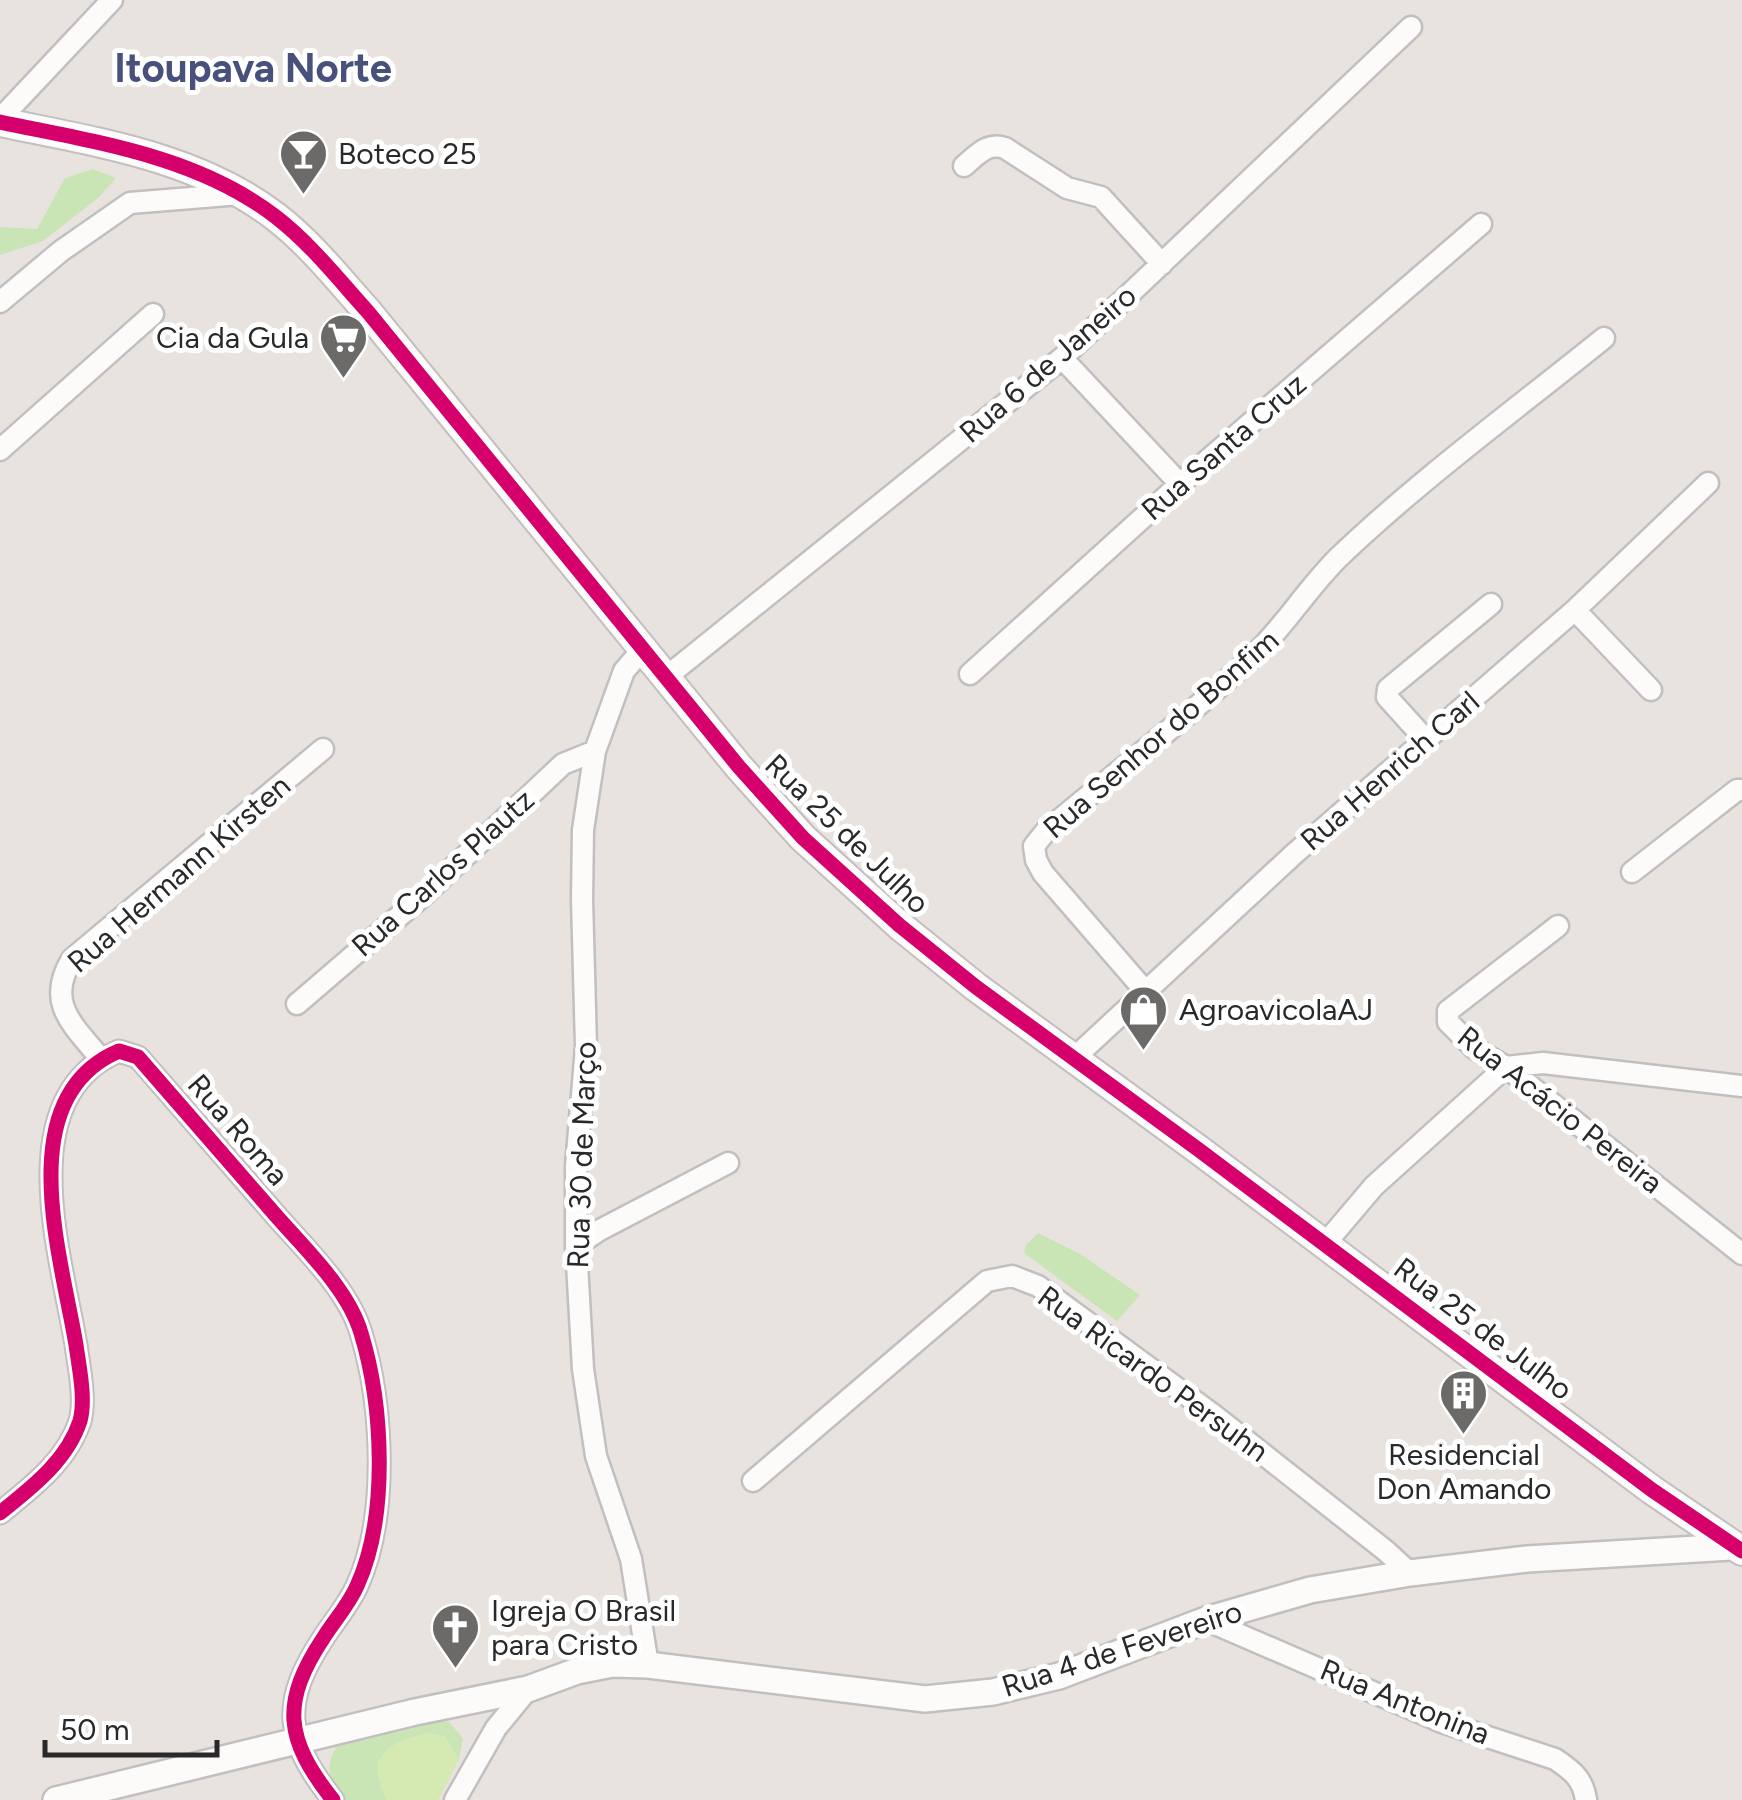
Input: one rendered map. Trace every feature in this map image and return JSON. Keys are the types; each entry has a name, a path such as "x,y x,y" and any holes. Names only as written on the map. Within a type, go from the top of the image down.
{"main road":[{"name":"Rua 25 de Julho","path":"0,121 180,165 242,194 277,218 368,312 739,768 803,838 899,925 1072,1060 1737,1549"}],"street":[{"path":"0,121 112,0"},
{"name":"Rua 6 de Janeiro","path":"665,678 1062,358 1412,27"},
{"path":"964,166 984,148 1005,148 1067,188 1101,197 1162,264"},
{"path":"0,302 61,251 130,203 242,194"},
{"name":"Rua Santa Cruz","path":"970,674 1180,484 1480,224"},
{"path":"0,450 154,314"},
{"name":"Rua Senhor do Bonfim","path":"1146,992 1042,873 1034,846 1046,831 1250,659 1338,558 1438,471 1604,338"},
{"path":"1062,358 1180,484"},
{"name":"Rua Henrich Carl","path":"1072,1060 1294,854 1576,610 1708,483"},
{"path":"1425,740 1392,706 1388,689 1491,604"},
{"path":"1576,610 1651,690"},
{"name":"Rua 30 de Março","path":"642,650 624,671 595,752 584,830 586,1047 576,1166 576,1246 583,1369 596,1456 630,1559 648,1665"},
{"name":"Rua Hermann Kirsten","path":"100,1059 62,1006 58,993 72,959 323,749"},
{"name":"Rua Carlos Plautz","path":"297,1004 424,894 563,764 595,752"},
{"path":"1632,872 1694,822 1742,790"},
{"name":"Rua Acácio Pereira","path":"1558,926 1448,1011 1448,1022 1474,1048 1506,1067 1742,1254"},
{"name":"Rua Roma","path":"100,1059 120,1051 138,1057 329,1276 360,1328 374,1379 376,1524 357,1587 310,1657 292,1714 296,1742"},
{"path":"0,1513 54,1466 80,1420 80,1373 51,1197 52,1133 70,1090 100,1059"},
{"path":"1324,1246 1374,1186 1506,1067 1543,1063 1742,1086"},
{"path":"576,1246 728,1164"},
{"name":"Rua Ricardo Persuhn","path":"753,1481 987,1281 1012,1276 1038,1286 1215,1416 1410,1573"},
{"name":"Rua 4 de Fevereiro","path":"455,1800 496,1728 528,1689 576,1670 612,1664 648,1665 925,1699 993,1692 1059,1676 1206,1620 1310,1590 1526,1558 1737,1549"},
{"name":"Rua Antonina","path":"1206,1620 1442,1722 1555,1759 1584,1784 1586,1800"},
{"path":"56,1800 415,1712 528,1689"},
{"path":"296,1742 333,1800"}],"green space":[{"path":"93,169 116,178 98,198 43,241 0,255 0,227 37,229 65,178"},
{"path":"1038,1233 1080,1254 1140,1295 1117,1321 1024,1253"},
{"path":"434,1720 449,1722 463,1738 459,1759 438,1800 345,1800 330,1775 336,1747 356,1738"},
{"path":"431,1733 445,1736 459,1759 438,1800 386,1800 377,1771 379,1759 398,1742"}],"cycle path":[{"path":"0,122 179,165 245,196 276,217 313,250 368,312 739,767 803,838 899,925 976,987 1652,1490 1742,1551"},
{"path":"0,1513 57,1461 80,1421 80,1373 54,1225 54,1141 64,1104 85,1073 119,1051 138,1057 310,1253 346,1300 361,1333 378,1426 374,1527 357,1586 310,1660 295,1701 297,1739 333,1800"}],"place":[{"name":"Boteco 25","path":"303,196"},
{"name":"Cia da Gula","path":"344,380"},
{"name":"AgroavicolaAJ","path":"1144,1052"},
{"name":"Residencial Don Amando","path":"1464,1436"},
{"name":"Igreja O Brasil para Cristo","path":"456,1670"}],"district":[{"name":"Itoupava Norte","path":"253,68"}]}
